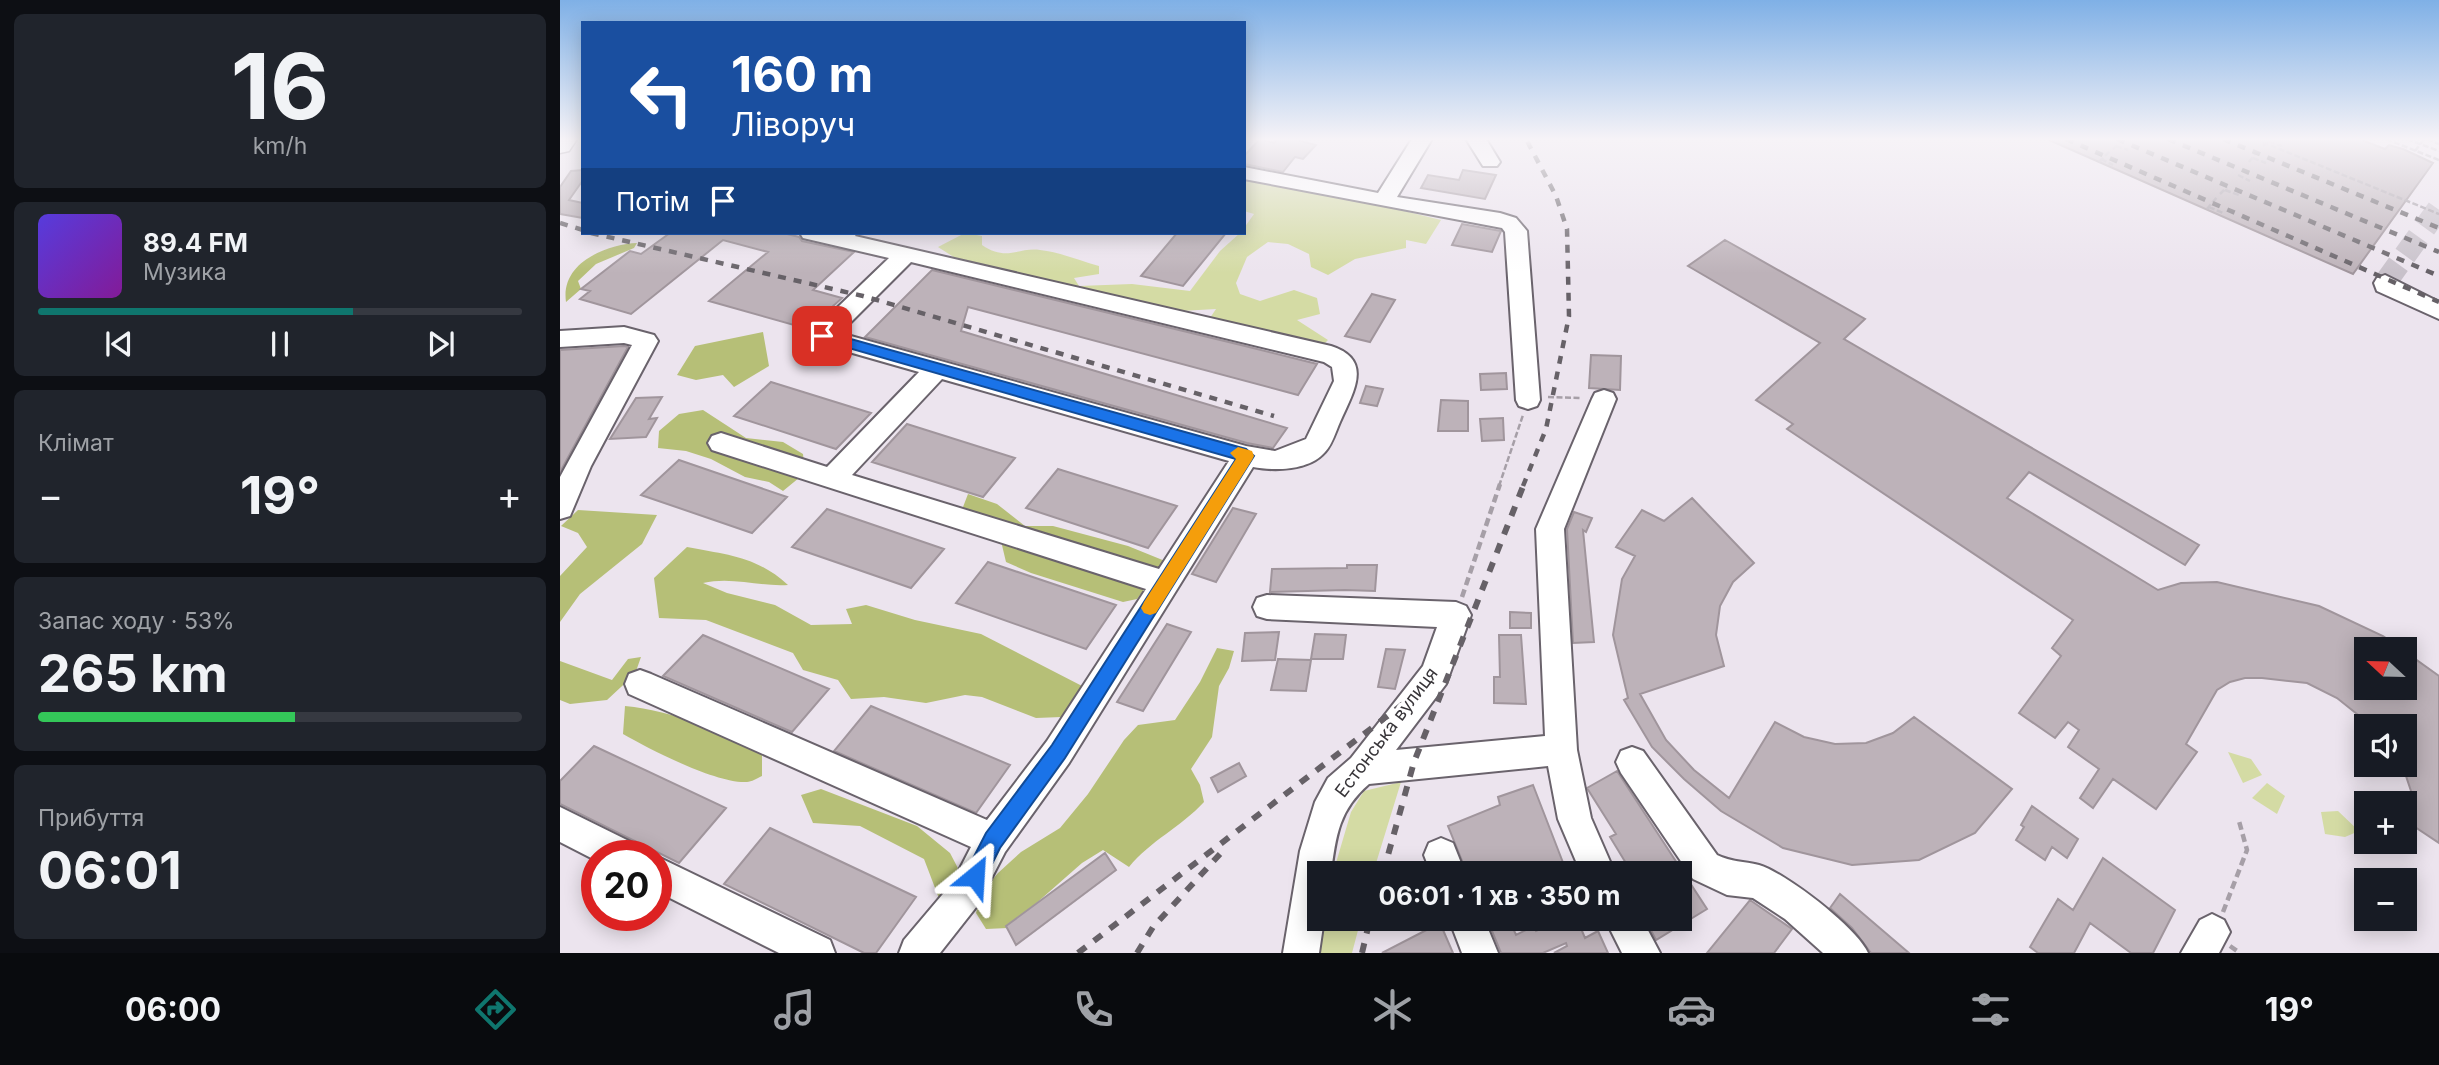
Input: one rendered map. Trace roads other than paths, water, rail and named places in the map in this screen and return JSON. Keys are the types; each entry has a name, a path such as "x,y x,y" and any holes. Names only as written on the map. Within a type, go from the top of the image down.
{"street":[{"path":"1296,183 1509,223 1516,231 1528,400"},
{"path":"1384,201 1395,183"},
{"path":"843,236 906,254 1335,344 1343,363 1346,381 1316,446 1299,455 1275,461 1246,456 822,336 906,254"},
{"path":"2385,283 2385,286 2439,311"},
{"path":"560,339 624,335 646,341 578,466 560,508"},
{"path":"832,479 938,368"},
{"path":"1593,861 1575,819 1561,750 1550,529 1604,399"},
{"path":"721,443 1166,583"},
{"path":"917,953 965,894 993,841 1058,752 1246,456"},
{"name":"Естонська вулиця","path":"1267,607 1456,615 1435,674 1362,769 1339,789 1327,814 1317,851 1301,953"},
{"path":"640,684 993,841"},
{"path":"1362,769 1454,758 1561,750"},
{"path":"1632,762 1705,867 1727,878 1758,882 1797,907 1850,953"},
{"path":"560,824 592,840"},
{"path":"672,881 817,953"},
{"path":"1471,931 1480,953"},
{"path":"1629,931 1642,953"}],"tunnel":[{"path":"2385,283 2439,208"}],"railway":[{"path":"1523,486 1546,429 1569,316 1567,229 1549,183"},
{"path":"2168,183 2439,302"},
{"path":"2222,183 2439,276"},
{"path":"2275,183 2439,252"},
{"path":"2331,183 2439,228"},
{"path":"560,223 581,229"},
{"path":"600,235 863,296 1274,416"},
{"path":"1386,861 1414,762 1524,484"},
{"path":"1078,953 1407,701"},
{"path":"1137,953 1153,927 1220,854"},
{"path":"1362,953 1367,931"}]}
